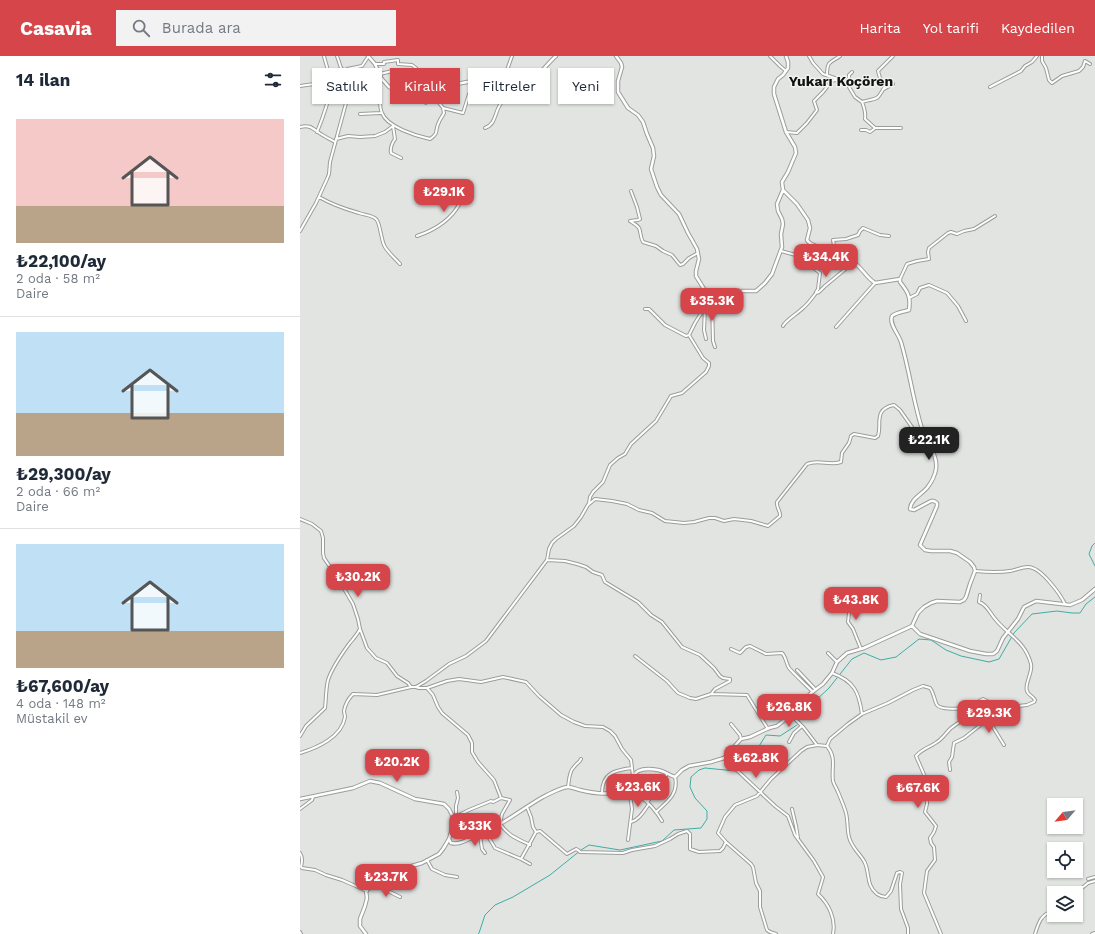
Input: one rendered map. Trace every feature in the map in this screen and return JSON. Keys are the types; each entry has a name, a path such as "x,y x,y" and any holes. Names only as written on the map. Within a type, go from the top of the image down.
{"street":[{"path":"324,56 327,68"},
{"path":"337,56 341,68"},
{"path":"352,68 364,65 368,56 377,68"},
{"path":"508,68 512,56"},
{"path":"545,68 556,56"},
{"path":"616,56 622,67 618,81 618,92 628,108 638,115 643,122 654,148 651,169 657,187 661,195 680,214 697,249 699,259 696,276 707,294 704,330 706,339"},
{"path":"770,56 786,71"},
{"path":"689,335 705,307 716,298 724,294 738,291 756,290 765,283 772,274 781,251 781,234 783,224 777,204 783,190 782,182 796,153 795,147 786,132 774,94 774,87 778,79 788,68 786,56"},
{"path":"809,56 823,74 846,82 855,97 862,102 865,108 865,119 874,128"},
{"path":"827,75 828,64 840,56"},
{"path":"862,102 879,97 885,86 878,71 893,56"},
{"path":"990,87 1021,70 1032,62 1037,56"},
{"path":"1042,56 1042,61 1046,68 1049,80 1052,83 1062,76 1079,71 1083,67 1085,61 1090,64"},
{"path":"375,64 384,64 384,62 398,60 398,64 414,66 415,68"},
{"path":"846,82 852,72"},
{"path":"382,79 390,87"},
{"path":"786,132 797,133 807,123 817,110 814,101 824,92 830,83 834,80 846,82"},
{"path":"300,86 312,84"},
{"path":"883,89 893,84"},
{"path":"443,108 463,113 468,97"},
{"path":"318,132 326,104"},
{"path":"300,231 329,174 330,162 346,104"},
{"path":"380,104 381,112 394,126 430,139 435,135 438,123 444,114 443,108 440,104"},
{"path":"485,128 491,125 494,121 501,104"},
{"path":"360,114 381,112"},
{"path":"300,127 310,126 335,142"},
{"path":"336,139 348,136 375,136 394,126"},
{"path":"394,126 395,139 392,143 391,153 401,158"},
{"path":"861,130 870,132 874,128 901,128"},
{"path":"417,236 429,232 446,220 460,202 467,189"},
{"path":"783,190 797,204 808,220 810,228 807,240 809,243 818,247 831,258 848,258"},
{"path":"631,191 640,218 638,220 630,221 640,229 641,240 672,255 681,265 698,253"},
{"path":"318,197 351,211 372,216 377,219 384,246 400,264"},
{"path":"675,777 689,766 724,758 741,739 777,726 791,716 814,691 823,684 832,673 837,662 847,652 861,649 912,626 918,613 931,603 937,601 960,602 966,597 975,571 970,562 950,551 925,550 920,545 937,503 931,501 914,510 910,509 910,505 931,482 936,470 937,461 924,436 902,342 890,320 895,313 909,310 910,301 907,291 900,282 907,264 929,259 929,248 948,233 950,232 957,234 974,229 995,216"},
{"path":"875,283 866,276 860,266 839,253 833,240 858,235 860,230 863,228 880,235 889,236"},
{"path":"781,251 803,257 820,273 816,293 804,308 784,323 783,326"},
{"path":"816,293 820,292 848,267 848,258"},
{"path":"836,327 875,283 900,279"},
{"path":"909,298 917,294 920,288 929,285 946,293 958,306 966,321"},
{"path":"712,302 715,347"},
{"path":"645,309 649,309 668,327 686,336 689,335"},
{"path":"300,753 310,750 336,734 342,725 345,716 344,710 349,698 353,694 377,695 416,686 426,681 449,664 464,658 486,640 547,560 552,543 574,526 587,506 593,492 603,482 610,465 625,454 631,444 656,421 671,396 682,393 706,372 709,363 703,358 689,335"},
{"path":"587,506 595,499 626,504 639,510 652,513 665,521 684,523 715,518 726,521 734,519 751,521 768,526 780,516 781,513 776,506 777,502 807,464 811,462 832,464 841,462 842,453 849,443 851,436 854,434 875,438 878,436 879,415 883,410 894,405 900,410 914,430 924,436"},
{"path":"300,519 312,524 320,531 323,538 324,558 353,604 360,629 370,653 376,658 387,663 397,676 408,683 411,687"},
{"path":"547,560 565,561 586,567 593,572 602,575 605,582 638,602 651,615 662,622 682,647 700,655 720,676 730,679 730,681 715,689 711,694"},
{"path":"975,571 1002,572 1028,567 1035,568 1062,597 1065,604"},
{"path":"912,626 920,634 970,651 993,654 997,651 1003,638 1018,619 1024,607 1036,601 1070,605 1082,600 1095,588"},
{"path":"848,594 848,622 853,629 861,649"},
{"path":"827,746 830,739 862,714 923,686 930,688 937,705 943,709 968,708 979,700 985,699 1000,708 1032,704 1035,700 1026,689 1031,665 1027,652 1016,638 997,622 987,608 979,602 980,596"},
{"path":"300,736 306,726 325,708 328,681 331,674 360,629"},
{"path":"731,649 740,653 746,647 750,646 766,654 782,653 790,669 814,691"},
{"path":"828,653 837,662"},
{"path":"635,656 667,681 678,693 690,698 696,699 711,694 747,695 768,729"},
{"path":"797,670 814,691"},
{"path":"832,673 837,674 857,691 860,699 862,714"},
{"path":"416,686 419,688 426,688 447,681 459,679 485,682 491,679 503,677 526,682 539,696 561,715 585,726 603,727 616,736 622,749 631,760 633,776"},
{"path":"426,688 433,695 442,713 468,734 472,743 472,752 478,762 494,780 501,798"},
{"path":"941,934 924,893 927,871 935,860 934,847 930,838 936,826 925,812 927,804 926,779 916,756 927,747 936,743 950,730 966,719 976,703"},
{"path":"950,770 949,762 952,757 954,743 964,738 992,716 996,715 1000,708"},
{"path":"791,716 802,726 817,745"},
{"path":"992,716 993,727 1004,745"},
{"path":"731,724 740,735 741,739"},
{"path":"789,742 794,733 802,726"},
{"path":"776,934 768,930 760,907 760,891 755,880 753,867 718,833 725,817 735,805 757,796 771,779 802,751 807,747 817,745 827,746 831,751 834,764 833,781 846,813 849,840 866,865 871,888 880,896 886,897 891,891 898,873 902,873 900,884 901,909 908,928 908,934"},
{"path":"724,758 775,806 788,816 795,835 823,876 818,894 824,900 830,912 834,925 833,934"},
{"path":"568,787 569,778 573,767 579,763 581,759"},
{"path":"602,794 602,786 607,776 620,770 632,768"},
{"path":"449,839 451,843 456,844 480,836 543,797 568,787 602,794 619,792 628,785 636,772 640,770 657,770 675,777 677,784 671,798 656,812"},
{"path":"647,802 667,773"},
{"path":"300,800 354,788 370,781 380,783 415,799 444,804 455,817"},
{"path":"628,785 631,791 630,795 632,809 628,840"},
{"path":"631,791 635,791 639,797 647,802 662,821"},
{"path":"367,890 377,885 396,882 400,879 408,867 439,854 449,839 455,817 458,798 457,792"},
{"path":"300,809 312,800 313,797"},
{"path":"455,817 481,804 491,801 493,802 501,798 510,800 502,814 500,824 507,833 530,845"},
{"path":"631,822 635,821 643,814 649,804"},
{"path":"527,807 532,817 533,827 536,832 540,832 567,854 576,849 580,852 622,853 663,843 684,832 690,834 690,849 699,852 720,851 724,848 726,842"},
{"path":"792,809 798,838"},
{"path":"488,832 489,838 495,848 530,864"},
{"path":"521,859 536,832"},
{"path":"480,836 482,849 485,853"},
{"path":"300,854 303,861 302,868 315,870 367,890"},
{"path":"427,860 432,869 445,875 458,877"},
{"path":"1088,879 1095,877"},
{"path":"1083,887 1088,883 1095,881"},
{"path":"382,885 388,891 400,897"},
{"path":"366,934 360,926 360,920 367,898 367,890"},
{"path":"1034,934 1038,923 1047,912"}],"waterway":[{"path":"1095,543 1089,554 1095,566"},
{"path":"800,720 812,704 829,688 852,659 864,653 881,660 896,657 919,639 931,640 946,650 961,656 989,662 999,659 1014,633 1032,614 1057,611 1080,613 1086,604 1095,597"},
{"path":"478,934 485,915 495,905 513,897 550,875 589,845 620,850 662,841 674,830 701,828 707,819 707,811 695,798 690,787 691,777 699,770 705,768 736,771 746,767 766,735 780,736 797,725"}],"district":[{"name":"Yukarı Koçören","path":"841,81"}]}
